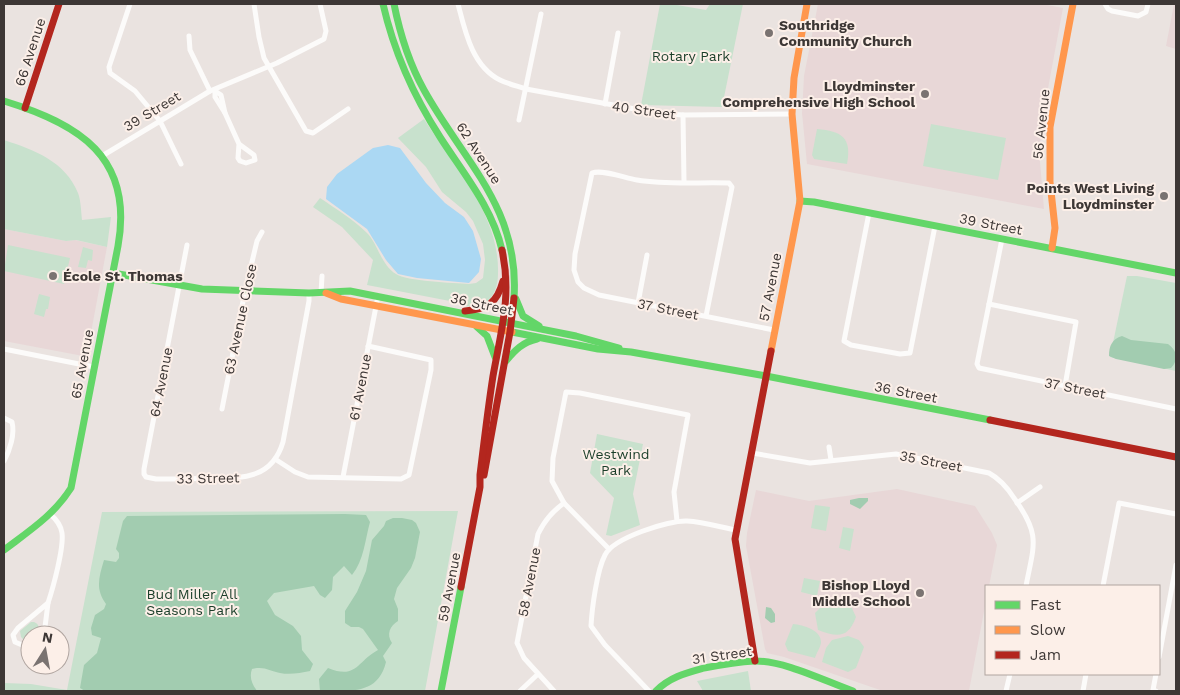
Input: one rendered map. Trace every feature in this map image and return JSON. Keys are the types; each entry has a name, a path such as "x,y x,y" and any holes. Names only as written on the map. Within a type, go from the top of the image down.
{"street":[{"name":"66 Avenue","path":"25,108 58,4"},
{"path":"130,4 109,67 110,73 135,91 160,121 181,164"},
{"path":"254,4 264,58 306,131 313,133 348,108"},
{"name":"39 Street","path":"102,156 213,90 269,66 324,39 326,31 320,4"},
{"name":"62 Avenue","path":"383,4 394,46 410,86 475,187 490,215 500,243 505,273 504,321"},
{"name":"62 Avenue","path":"394,4 405,46 422,86 486,186 502,218 512,252 515,273 512,323"},
{"name":"40 Street","path":"458,4 472,49 482,66 499,80 526,89 658,114 792,114"},
{"name":"57 Avenue","path":"755,660 756,655 735,545 736,530 800,201 792,114 794,78 808,4"},
{"name":"56 Avenue","path":"1052,248 1055,228 1050,182 1050,127 1073,4"},
{"path":"1105,4 1112,11 1138,16 1146,12 1148,4"},
{"path":"519,120 541,14"},
{"path":"605,104 618,33"},
{"path":"189,36 190,50 213,90 221,95 225,113 238,144"},
{"path":"4,101 60,121 89,141 102,156"},
{"path":"683,115 684,182 729,183 732,187 706,316"},
{"name":"65 Avenue","path":"4,550 50,514 67,496 71,488 120,230 120,206 112,174 102,156"},
{"name":"37 Street","path":"684,182 658,183 596,171 592,173 575,254 574,270 578,282 591,292 774,330"},
{"name":"39 Street","path":"800,201 814,202 1176,273"},
{"path":"869,213 844,341 851,345 900,354 910,353 935,226"},
{"name":"63 Avenue Close","path":"222,408 245,290 257,240 262,232"},
{"path":"1002,239 989,304 1076,322 1065,386"},
{"name":"64 Avenue","path":"146,477 144,469 187,245"},
{"path":"638,303 647,255"},
{"name":"36 Street","path":"113,273 202,289 309,293 350,291 576,336 631,352"},
{"path":"450,310 467,311 483,309 491,304 500,292 505,273"},
{"path":"322,276 323,293"},
{"path":"309,293 283,442 275,459 294,472 304,476 401,478 409,476 431,360 368,346"},
{"name":"36 Street","path":"323,293 341,299 598,349 631,352 766,376 1176,457"},
{"name":"61 Avenue","path":"343,477 378,296"},
{"path":"515,296 524,316 531,322 551,331"},
{"name":"37 Street","path":"989,304 978,368 1176,408"},
{"name":"59 Avenue","path":"480,487 480,475 496,363 504,321"},
{"path":"465,322 487,334 494,350 496,363"},
{"name":"59 Avenue","path":"441,691 512,323"},
{"path":"505,362 514,349 523,343 528,340 542,338"},
{"path":"4,349 94,367"},
{"path":"609,549 564,503 552,481 552,470 566,392 580,393 688,415 674,492 677,521"},
{"path":"4,418 12,422 12,434 4,461"},
{"path":"829,447 831,460"},
{"name":"35 Street","path":"752,453 810,463 896,454 980,471 996,477 1007,488 1030,523 1034,538 1034,548 1026,585"},
{"name":"33 Street","path":"146,477 156,479 243,478 259,472 275,459"},
{"path":"1018,503 1040,487"},
{"name":"58 Avenue","path":"554,691 519,650 518,643 538,534 551,514 564,503"},
{"path":"1103,585 1119,503 1176,514"},
{"path":"45,625 48,603 52,592 62,540 61,529 50,514"},
{"path":"648,691 594,633 591,626 602,565 609,549 616,543 635,534 677,521 736,530"},
{"path":"1160,652 1175,582 1176,565"},
{"path":"22,625 48,603"},
{"path":"20,626 13,635 15,642 20,644"},
{"name":"31 Street","path":"656,691 662,685 681,674 718,665 755,660 781,666 853,691"},
{"path":"520,691 538,674"},
{"path":"1006,691 1010,675"},
{"path":"1083,691 1086,675"},
{"path":"1154,690 1156,675"}],"shaded area":[{"name":"Lloydminster Comprehensive High School","path":"818,4 1042,4 1063,8 1041,126 1040,162 1044,209 807,164 802,113 804,76"},
{"path":"1174,4 1176,4 1176,49 1166,46"},
{"name":"École St. Thomas","path":"4,229 107,247 87,354 83,356 4,341"},
{"path":"897,489 975,506 992,533 997,545 989,585 985,585 985,606 969,691 883,691 767,653 746,546 756,490 809,501"}],"green space":[{"name":"Rotary Park","path":"660,4 706,10 710,4 743,4 722,107 641,105"},
{"path":"424,119 473,192 492,231 497,252 498,274 495,291 484,304 465,306 455,302 367,285 373,260 342,227 313,207 320,198 356,223 371,238 383,260 396,274 431,281 469,284 476,283 483,278 485,260 483,244 473,221 466,212 442,192 426,167 398,138"},
{"path":"931,124 1006,138 998,180 923,166"},
{"path":"817,129 839,134 843,138 848,148 847,164 814,159 812,155"},
{"path":"4,140 47,158 65,173 78,193 82,220 111,217 107,247 76,240 66,241 4,229"},
{"path":"8,245 70,258 64,284 4,271"},
{"path":"83,247 93,250 92,261 88,260 86,268 78,267"},
{"path":"1127,276 1176,283 1176,371 1110,357"},
{"path":"39,294 50,297 48,309 46,309 44,317 34,314"},
{"path":"1122,336 1131,340 1168,344 1176,355 1174,365 1171,368 1164,369 1109,356 1112,343"},
{"name":"Westwind Park","path":"597,434 643,444 633,494 640,525 611,536 606,535 614,498 590,473"},
{"path":"868,498 868,501 860,509 850,504 850,500"},
{"path":"815,505 830,507 826,531 811,528"},
{"name":"Bud Miller All Seasons Park","path":"458,511 425,691 4,691 4,683 31,684 67,690 102,512"},
{"path":"366,515 370,522 362,556 352,575 344,566 333,577 332,590 325,598 320,595 314,586 274,593 267,601 275,615 293,626 301,636 302,650 313,664 310,671 288,674 264,668 252,669 252,680 257,691 85,691 80,688 84,665 97,653 101,638 92,635 91,628 95,615 104,609 106,604 99,588 102,566 104,560 116,562 119,558 119,553 116,549 123,521 127,516"},
{"path":"393,518 412,520 416,523 420,532 415,558 411,568 397,588 394,599 398,609 398,621 390,630 389,636 392,643 383,656 386,662 382,673 370,686 361,689 352,691 320,691 319,679 328,668 345,672 351,670 378,650 363,629 351,627 345,623 345,611 357,592 366,571 372,540 386,521"},
{"path":"843,527 854,529 850,551 839,548"},
{"path":"804,578 820,581 817,596 801,592"},
{"path":"844,599 850,604 856,617 849,629 845,633 836,635 818,630 815,613 823,605"},
{"path":"766,607 771,608 775,614 775,622 771,623 765,618"},
{"path":"34,622 38,625 27,625"},
{"path":"793,624 807,627 820,638 821,643 815,658 788,651 785,644"},
{"path":"848,636 859,640 864,647 856,668 848,672 822,662 826,648 832,640"},
{"path":"748,671 751,691 703,691 697,681"}],"water":[{"path":"388,145 400,148 426,183 445,203 464,217 473,231 481,259 479,272 469,283 417,278 398,274 386,260 367,229 326,199 327,187 337,174 373,148"}],"traffic: fast":[{"path":"383,4 393,39 413,89 430,121 484,205 502,250"},
{"path":"394,4 406,48 424,90 472,164 499,212 508,238 513,266 514,298"},
{"path":"4,101 56,121 77,134 95,149 109,167 117,189 121,215 118,246 71,488 49,514 4,550"},
{"path":"800,201 814,202 1176,273"},
{"path":"113,273 202,289 309,293 350,291 576,336 619,348"},
{"path":"516,299 523,316 539,326"},
{"path":"477,327 487,336 495,357"},
{"path":"512,332 598,349 631,352 766,376 990,420"},
{"path":"506,361 520,347 537,339"},
{"path":"441,691 461,587"},
{"path":"656,691 678,676 704,668 754,661 791,667 853,691"}],"traffic: slow":[{"path":"771,351 800,201 792,114 794,78 807,4"},
{"path":"1052,248 1055,228 1050,182 1050,127 1073,4"},
{"path":"326,293 341,299 512,332"}],"traffic: jam":[{"path":"25,108 59,4"},
{"path":"461,587 480,487 489,400 506,298 505,266 502,250"},
{"path":"465,311 480,309 490,304 498,295 503,281"},
{"path":"484,475 510,332 514,298"},
{"path":"755,661 735,539 771,351"},
{"path":"990,420 1176,457"}],"place":[{"name":"Southridge Community Church","path":"769,33"},
{"name":"Lloydminster Comprehensive High School","path":"925,94"},
{"name":"Points West Living Lloydminster","path":"1164,196"},
{"name":"École St. Thomas","path":"53,276"},
{"name":"Bishop Lloyd Middle School","path":"920,593"}]}
